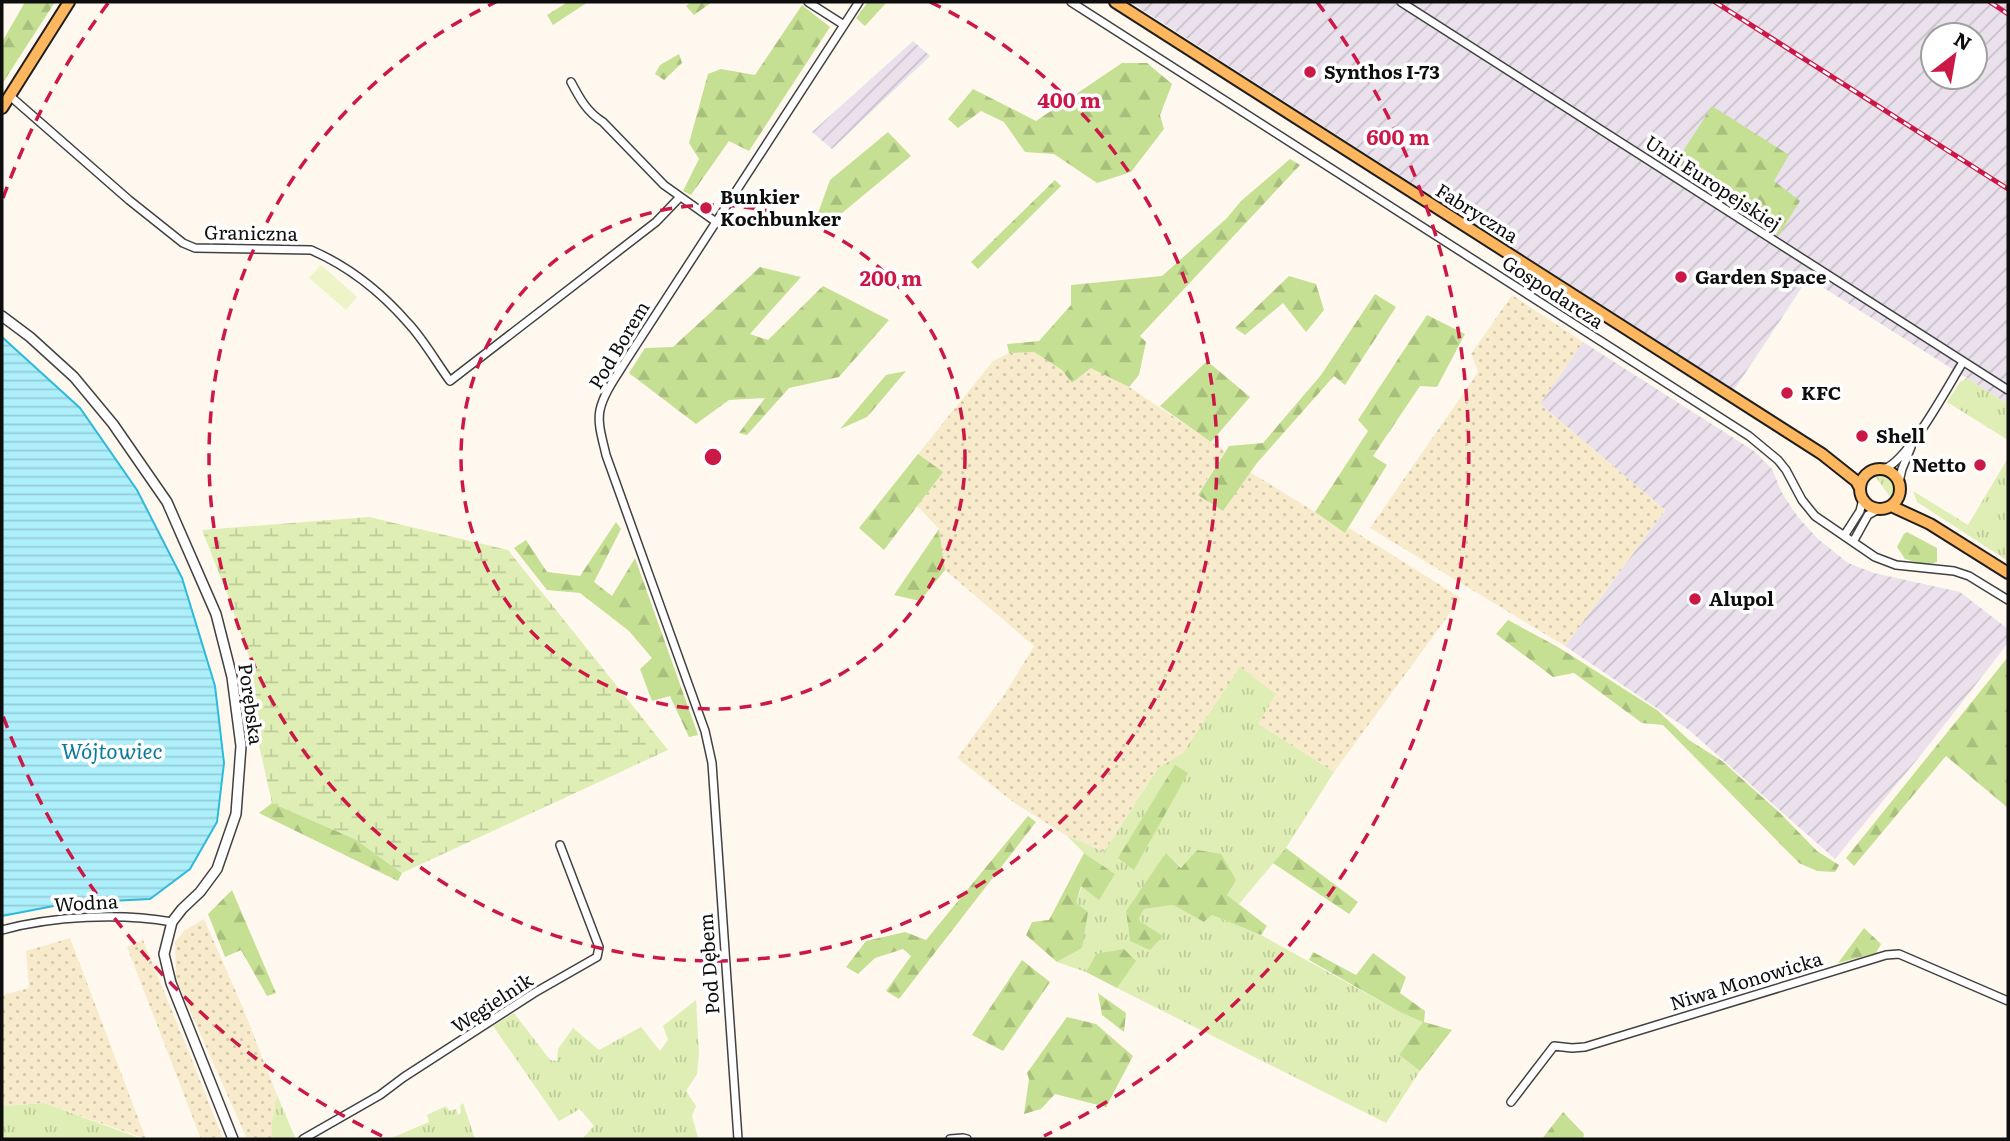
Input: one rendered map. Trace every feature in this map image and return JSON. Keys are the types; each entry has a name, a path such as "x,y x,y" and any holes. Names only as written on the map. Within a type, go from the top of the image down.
{"main road":[{"path":"2,108 69,2"},
{"name":"Fabryczna","path":"1115,2 1822,454 1856,481 1860,488"},
{"name":"Fabryczna","path":"1822,454 1868,473"},
{"path":"1900,495 1891,506 1879,509 1870,506 1863,499 1860,488 1868,473 1884,469 1893,474 1899,482 1900,495 1930,524"},
{"path":"1891,506 1930,524 2008,573"}],"street":[{"path":"808,2 844,25"},
{"name":"Pod Borem","path":"712,786 712,763 705,731 606,454 600,410 626,359 859,2"},
{"name":"Gospodarcza","path":"1070,2 1749,436 1786,470 1802,500 1815,516 1875,557 1896,565 1937,568 1969,576 2008,600"},
{"name":"Unii Europejskiej","path":"1401,2 2008,390"},
{"path":"572,82 580,100 592,115 603,122 664,185 716,222"},
{"name":"Graniczna","path":"10,96 129,200 183,243 195,248 312,250 359,277 409,324 450,381 656,222 680,197"},
{"name":"Porębska","path":"2,316 74,377 113,424 167,502 216,614 232,677 241,746 236,814 218,869 201,892 172,922"},
{"path":"1884,469 1894,464 1914,439 1963,362"},
{"path":"1899,482 1914,439"},
{"path":"1844,536 1860,511 1863,499"},
{"path":"1853,542 1868,515 1879,509"},
{"name":"Pod Dębem","path":"712,786 738,1139"},
{"name":"Węgielnik","path":"303,1139 380,1095 534,993 597,957 599,947 560,845"},
{"name":"Wodna","path":"2,930 46,921 113,917 172,922"},
{"path":"172,922 164,954 171,983 233,1139"},
{"name":"Niwa Monowicka","path":"1511,1102 1554,1046 1585,1047 1886,955 1899,954 2008,1001"},
{"path":"950,1139 967,1139"}],"shaded area":[{"path":"1130,2 2008,2 2008,404 1808,278 1734,390"},
{"path":"913,41 930,56 832,149 812,132"},
{"path":"1512,295 1583,342 1540,404 1665,510 1565,646 1370,528 1478,372 1471,354"},
{"path":"1583,342 1754,451 1772,469 1782,493 1798,517 1818,539 1848,563 1874,573 1960,592 2008,629 2008,643 1835,859 1689,730 1565,646 1665,510 1540,404"},
{"path":"1034,352 1062,370 1072,383 1091,367 1129,387 1225,451 1198,494 1223,511 1250,472 1345,533 1349,528 1461,598 1334,772 1257,724 1275,694 1241,668 1183,753 1158,768 1104,852 1067,836 1016,804 957,758 1004,695 1034,646 945,570 939,529 917,506 942,472 918,454 993,361 1009,353"},
{"path":"204,919 277,1095 271,1128 273,1139 247,1139 176,979 175,942 185,930"},
{"path":"70,938 146,1139 44,1103 2,1106 2,995 29,988 26,951"},
{"path":"143,940 223,1139 201,1139 127,947"}],"green space":[{"path":"25,2 55,2 2,84 2,42"},
{"path":"568,2 588,2 553,25 547,15"},
{"path":"691,2 712,2 694,15 686,6"},
{"path":"868,2 887,2 865,26 856,18"},
{"path":"802,5 830,27 749,151 729,141 691,195 683,191 699,159 689,143 708,74 721,69 755,75"},
{"path":"679,54 682,63 664,80 655,74 660,65"},
{"path":"1122,63 1147,63 1172,84 1160,115 1164,129 1131,172 1097,183 1054,154 1025,152 1004,122 981,111 958,128 948,119 973,89 1036,121"},
{"path":"1712,106 1789,155 1774,181 1800,201 1779,235 1673,167"},
{"path":"888,132 911,156 825,227 817,216 830,180"},
{"path":"1290,159 1300,165 1140,336 1146,342 1139,375 1129,387 1091,368 1072,383 1062,370 1034,352 1009,353 1007,344 1039,341 1071,305 1071,285 1162,276"},
{"path":"1055,180 1061,186 978,269 971,262"},
{"path":"321,265 357,297 346,310 309,278"},
{"path":"760,267 801,277 750,334 768,340 823,286 889,320 839,377 789,388 747,435 739,433 765,398 729,400 696,424 629,373 645,348 673,347"},
{"path":"1289,276 1316,284 1324,310 1306,332 1283,303 1245,335 1235,328"},
{"path":"1375,294 1396,307 1345,385 1334,376 1257,463 1223,511 1198,495 1229,446 1263,443 1321,375"},
{"path":"1427,315 1465,334 1437,387 1420,386 1373,456 1387,465 1345,533 1315,512 1368,431 1358,420"},
{"path":"1207,361 1250,397 1211,442 1160,406"},
{"path":"906,371 867,417 840,429 886,375"},
{"path":"1967,378 2008,404 2008,440 1947,402 1960,382"},
{"path":"918,454 943,472 884,550 859,528"},
{"path":"2008,458 2008,561 1917,502 1913,491 1968,525"},
{"path":"1875,476 1892,481 1895,489 1891,498"},
{"path":"369,517 508,550 668,750 402,873 355,839 272,803 258,741 250,659 202,530"},
{"path":"616,522 621,529 594,582 612,596 635,558 698,735 689,737 670,696 652,701 640,669 652,658 629,631 580,593 547,590 514,548 526,540 547,572 580,576"},
{"path":"939,529 945,570 920,601 894,595"},
{"path":"1907,532 1937,548 1937,562 1926,565 1905,559 1897,547"},
{"path":"1508,620 1558,647 1657,710 1689,740 1722,761 1780,813 1817,851 1839,865 1835,872 1817,871 1799,863 1663,725 1642,723 1574,673 1553,677 1496,634"},
{"path":"2008,657 2008,808 1946,756 1854,866 1846,858"},
{"path":"1240,667 1276,694 1258,724 1334,772 1286,848 1239,904 1166,854 1126,911 1130,941 1162,936 1138,920 1144,909 1173,905 1204,922 1212,915 1261,935 1400,1012 1424,1022 1399,1055 1420,1071 1386,1123 1117,988 1135,961 1096,954 1086,972 1057,962 1082,948 1076,903 1082,886 1115,874 1084,853 1067,836 1104,852 1158,768 1183,753"},
{"path":"1175,765 1188,773 1134,870 1118,858"},
{"path":"272,803 355,839 402,873 398,881 259,813"},
{"path":"1028,816 1036,822 899,999 886,991 911,956 903,949 875,958 858,974 846,967 866,941 905,932 926,940"},
{"path":"1286,848 1358,902 1349,914 1273,863"},
{"path":"1197,850 1221,854 1236,880 1227,895 1267,926 1261,935 1212,915 1204,922 1173,905 1144,909 1138,920 1163,936 1150,950 1130,941 1126,911 1166,853 1181,868"},
{"path":"1084,853 1115,874 1099,900 1081,886 1076,903 1088,912 1082,948 1057,962 1026,935 1032,922 1049,920"},
{"path":"232,890 276,993 267,996 241,950 225,957 208,914"},
{"path":"1864,928 1881,944 1876,953 1838,963"},
{"path":"1124,949 1136,961 1117,988 1086,972 1096,954"},
{"path":"1313,952 1356,975 1373,953 1406,977 1400,993 1425,1011 1424,1022 1452,1030 1420,1071 1399,1055 1423,1022 1400,1012 1309,960"},
{"path":"1022,960 1050,982 1003,1051 972,1035"},
{"path":"1098,993 1126,1013 1124,1032 1102,1015"},
{"path":"696,1000 699,1054 697,1074 686,1091 696,1106 692,1116 698,1138 701,1139 582,1139 594,1126 580,1109 559,1121 493,1026 514,1013 550,1060 557,1061 558,1049 573,1028 599,1050 641,1027 660,1051 668,1040 663,1026"},
{"path":"1067,1017 1096,1024 1133,1056 1106,1107 1055,1094 1041,1109 1024,1114 1029,1079 1027,1073"},
{"path":"277,1095 295,1137 292,1139 273,1139 271,1128"},
{"path":"44,1103 142,1139 2,1139 2,1106"},
{"path":"463,1103 475,1139 389,1139 429,1122 427,1115 446,1106 449,1111 456,1109 458,1115"},
{"path":"1563,1112 1584,1134 1583,1139 1542,1139"}],"water":[{"name":"Wójtowiec","path":"2,337 80,408 137,490 182,578 215,686 224,763 217,822 190,869 150,899 69,903 2,916"}],"railway":[{"path":"1715,2 2008,189"},
{"path":"1990,2 2008,14"}],"place":[{"name":"Synthos I-73","path":"1310,72"},
{"name":"Bunkier Kochbunker","path":"706,208"},
{"name":"Garden Space","path":"1681,277"},
{"name":"KFC","path":"1787,393"},
{"name":"Shell","path":"1862,436"},
{"name":"Netto","path":"1980,465"},
{"name":"Alupol","path":"1695,599"}]}
